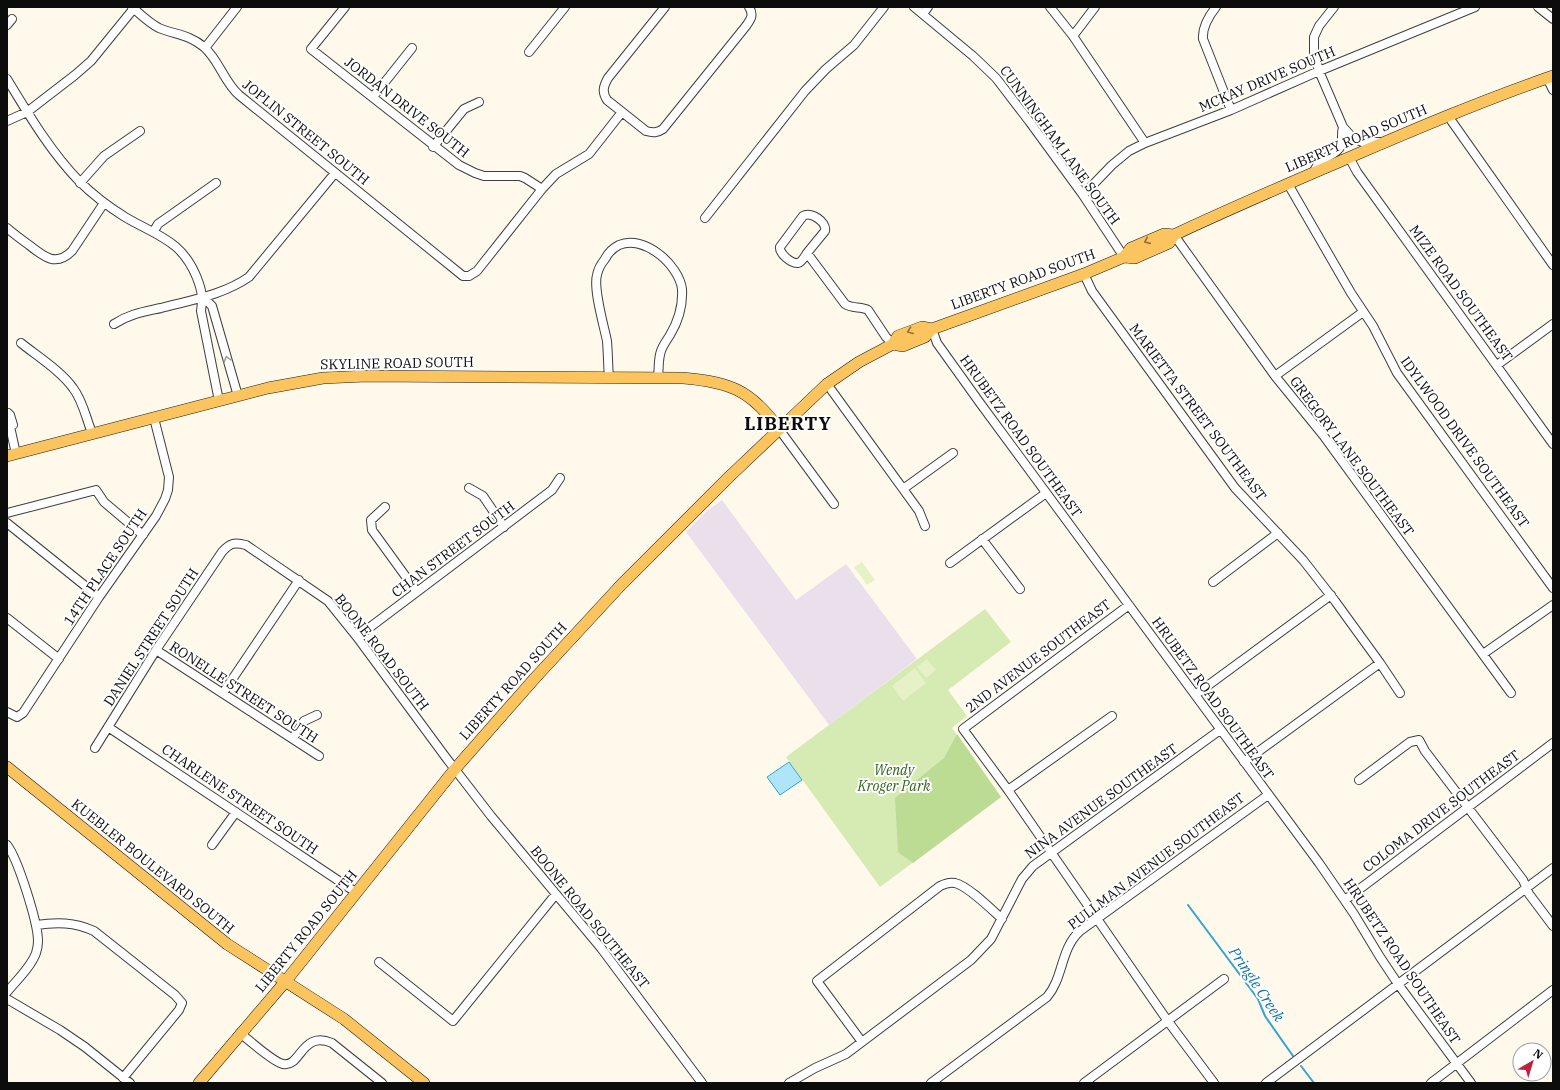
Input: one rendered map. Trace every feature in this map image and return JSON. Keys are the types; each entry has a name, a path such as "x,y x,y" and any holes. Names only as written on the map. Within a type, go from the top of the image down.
{"main road":[{"name":"LIBERTY ROAD SOUTH","path":"199,1083 285,982 455,769 535,678 616,590 706,499 827,384 859,362 893,344 903,346 925,337 932,329 1124,258 1135,258 1169,243 1174,235 1233,207 1383,142 1508,92 1550,77"},
{"name":"SKYLINE ROAD SOUTH","path":"11,455 238,396 304,381 339,377 658,378 709,380 732,387 753,399 769,415 779,429"},
{"name":"KUEBLER BOULEVARD SOUTH","path":"7,768 197,921 245,957 344,1019 424,1083"}],"street":[{"path":"205,48 237,7"},
{"name":"JORDAN DRIVE SOUTH","path":"345,7 311,49 373,97 433,147 459,166 484,176 520,176 542,189"},
{"path":"529,52 565,7"},
{"path":"664,7 604,84 604,95 607,100 646,131 658,132 663,129 746,26 752,17 752,11 749,7"},
{"path":"704,218 805,91 826,69 854,45 884,7"},
{"name":"CUNNINGHAM LANE SOUTH","path":"914,7 973,56 996,78 1083,195 1124,258"},
{"path":"923,14 928,7"},
{"path":"1050,7 1072,36 1145,143"},
{"path":"1072,36 1095,7"},
{"path":"1216,7 1202,32 1203,39 1231,110"},
{"path":"1334,7 1314,37 1314,53 1319,71 1343,127 1352,137 1362,142 1383,142"},
{"name":"MCKAY DRIVE SOUTH","path":"1083,195 1112,165 1129,151 1145,143 1231,110 1319,71 1475,7"},
{"path":"1538,7 1553,19"},
{"path":"7,121 27,112 76,75 91,61 133,8"},
{"name":"JOPLIN STREET SOUTH","path":"133,8 158,27 186,36 205,48 211,54 233,90 463,276 469,276 477,270 542,189"},
{"path":"373,97 412,48"},
{"path":"1550,77 1553,90"},
{"path":"7,79 41,135 62,163 80,182 104,203 126,217 154,231 179,248 186,256 193,268 203,297 212,306 238,396"},
{"path":"433,147 464,109 479,102"},
{"path":"542,189 562,169 589,154 622,112"},
{"path":"1448,116 1553,265"},
{"path":"1312,173 1320,162 1340,148 1342,140 1341,132 1343,127"},
{"path":"80,182 104,156 140,131"},
{"name":"MIZE ROAD SOUTHEAST","path":"1349,157 1362,178 1553,444"},
{"path":"114,324 126,316 203,297 233,286 249,277 335,173"},
{"path":"154,231 158,224 216,183"},
{"name":"IDYLWOOD DRIVE SOUTHEAST","path":"1288,184 1363,312 1373,326 1397,373 1553,588"},
{"path":"7,228 44,257 53,260 60,259 66,257 72,251 104,203"},
{"path":"810,214 825,225 826,228 807,253 800,262 797,263 793,262 779,250 802,217 810,214"},
{"name":"GREGORY LANE SOUTHEAST","path":"1174,235 1275,376 1323,435 1511,693"},
{"path":"609,378 607,343 596,287 596,276 610,251 619,245 636,243 659,253 671,264 682,287 682,306 678,322 662,350 659,360 658,378"},
{"path":"807,253 845,304 853,308 864,308 868,310 886,337 893,344"},
{"name":"MARIETTA STREET SOUTHEAST","path":"1084,274 1092,291 1235,488 1278,533 1331,595 1400,693"},
{"path":"203,297 201,311 219,401"},
{"path":"1275,376 1363,312"},
{"path":"1497,365 1553,324"},
{"name":"HRUBETZ ROAD SOUTHEAST","path":"932,329 937,343 1345,900 1398,984 1471,1083"},
{"path":"21,344 64,378 73,388 81,401 92,434"},
{"path":"827,384 919,511 925,526"},
{"path":"7,415 10,416 14,428 11,431 11,455"},
{"name":"14TH PLACE SOUTH","path":"7,712 17,716 22,713 99,597 161,508 168,490 169,477 154,418"},
{"path":"1546,434 1553,428"},
{"path":"779,429 834,504"},
{"path":"903,489 953,452"},
{"name":"CHAN STREET SOUTH","path":"357,637 552,490 560,478"},
{"path":"469,488 483,496 504,526"},
{"path":"7,513 96,490 104,502 143,535"},
{"path":"950,563 1046,493"},
{"path":"385,507 371,520 372,530 417,592"},
{"path":"7,522 99,597"},
{"path":"1213,582 1278,533"},
{"path":"982,539 1020,589"},
{"name":"BOONE ROAD SOUTH","path":"232,543 237,542 246,545 328,601 357,637 455,769"},
{"name":"DANIEL STREET SOUTH","path":"95,748 156,650 222,552 232,543"},
{"path":"223,693 299,580"},
{"path":"1195,695 1331,595"},
{"name":"2ND AVENUE SOUTHEAST","path":"1008,790 964,729 1129,605"},
{"path":"1483,654 1553,605"},
{"path":"7,618 59,659"},
{"name":"RONELLE STREET SOUTH","path":"156,650 319,756"},
{"path":"1244,762 1380,663"},
{"path":"293,738 304,721 317,715"},
{"path":"1112,716 1008,790 1167,1020 1214,1083"},
{"name":"CHARLENE STREET SOUTH","path":"108,728 357,893"},
{"name":"NINA AVENUE SOUTHEAST","path":"789,1083 803,1074 846,1054 971,960 991,939 1022,879 1033,866 1220,730"},
{"path":"1359,780 1410,742 1419,740 1467,808 1523,880 1526,888 1553,926"},
{"name":"COLOMA DRIVE SOUTHEAST","path":"1345,900 1553,743"},
{"name":"BOONE ROAD SOUTHEAST","path":"455,769 491,816 601,948 702,1083"},
{"name":"PULLMAN AVENUE SOUTHEAST","path":"931,1083 1047,996 1057,982 1066,952 1073,937 1097,918 1268,795"},
{"path":"212,845 236,812"},
{"path":"7,845 11,850 18,867 36,925 38,941 36,954 30,964 7,992"},
{"path":"1266,1083 1553,868"},
{"path":"862,1042 818,981 940,886 947,883 953,882 963,886 1002,919"},
{"path":"379,962 453,1021 556,894"},
{"path":"7,999 60,1030 85,1047 126,1081 179,1010 182,1003 94,931 82,926 60,922 36,925"},
{"path":"1084,1083 1224,979"},
{"path":"1431,1083 1553,990"},
{"path":"240,1033 274,1060 283,1064 291,1063 311,1042 324,1040 332,1043 382,1083"}],"shaded area":[{"path":"722,500 796,600 846,564 917,659 829,725 686,532 707,511"}],"green space":[{"path":"862,562 875,580 867,585 854,567"},
{"name":"Wendy Kroger Park","path":"985,609 1011,642 948,690 967,716 952,728 1001,797 880,887 786,757"},
{"path":"927,659 936,670 926,678 917,667"},
{"path":"915,668 926,683 903,701 892,686"},
{"path":"957,734 1001,797 913,863 898,852 895,798 944,758"}],"water":[{"path":"789,762 802,780 780,795 767,777"}],"waterway":[{"name":"Pringle Creek","path":"1188,905 1258,999 1265,1016 1293,1056"},
{"name":"Pringle Creek","path":"1301,1066 1314,1083"}],"district":[{"name":"LIBERTY","path":"788,423"}]}
